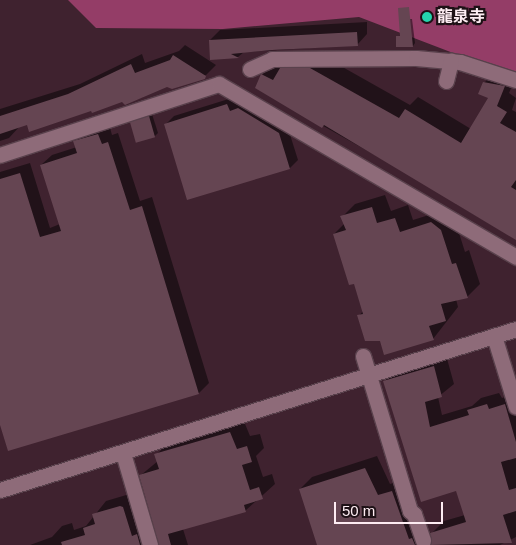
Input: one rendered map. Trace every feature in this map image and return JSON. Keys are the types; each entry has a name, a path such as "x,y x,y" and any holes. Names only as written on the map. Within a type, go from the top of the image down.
{"street":[{"path":"250,70 272,59 451,61 506,75 516,80"},
{"path":"446,81 451,61"},
{"path":"0,155 219,84 516,257"},
{"path":"0,490 123,453 368,373 516,329"},
{"path":"494,336 516,407"},
{"path":"363,356 410,511 414,514 423,540"},
{"path":"123,453 150,545"}],"shaded area":[{"path":"68,0 516,0 516,77 359,17 223,29 96,28"}],"building":[{"path":"409,7 413,47 396,47 396,36 400,36 398,8"},
{"path":"357,32 358,46 272,50 231,54 239,58 210,60 209,40"},
{"path":"173,55 206,76 205,79 172,89 167,87 125,105 122,102 29,132 27,125 0,134 0,116 68,94 131,64 135,73 170,60"},
{"path":"280,68 310,68 399,118 405,109 461,143 488,98 478,94 483,82 505,86 497,106 507,112 500,123 516,132 516,180 511,187 516,190 516,240 324,125 322,128 255,88 261,74 273,80"},
{"path":"227,104 230,111 238,108 279,133 290,169 187,200 164,124"},
{"path":"149,116 155,137 136,143 130,122"},
{"path":"98,134 102,144 108,142 130,210 142,206 199,394 8,451 0,425 0,179 20,173 40,237 61,231 40,165 77,153 73,141"},
{"path":"372,207 377,223 395,218 400,232 431,222 441,230 452,264 456,263 468,298 441,304 446,321 429,326 434,340 384,355 380,341 365,341 357,315 363,314 354,284 349,285 333,234 346,230 340,216"},
{"path":"434,366 442,397 425,402 430,427 469,415 467,410 487,404 489,409 505,404 516,442 516,458 501,462 509,490 516,488 516,511 503,515 512,543 431,545 430,533 466,522 456,491 421,502 383,381"},
{"path":"230,432 237,449 247,446 252,462 242,465 250,490 259,487 263,499 244,505 246,512 168,534 171,545 159,545 139,475 159,469 154,454"},
{"path":"365,468 378,495 392,491 409,539 412,538 415,545 317,545 299,489"},
{"path":"120,506 123,507 132,536 137,534 140,545 62,545 61,542 85,535 83,528 95,524 92,514"}],"place":[{"name":"龍泉寺","path":"427,17"}]}
